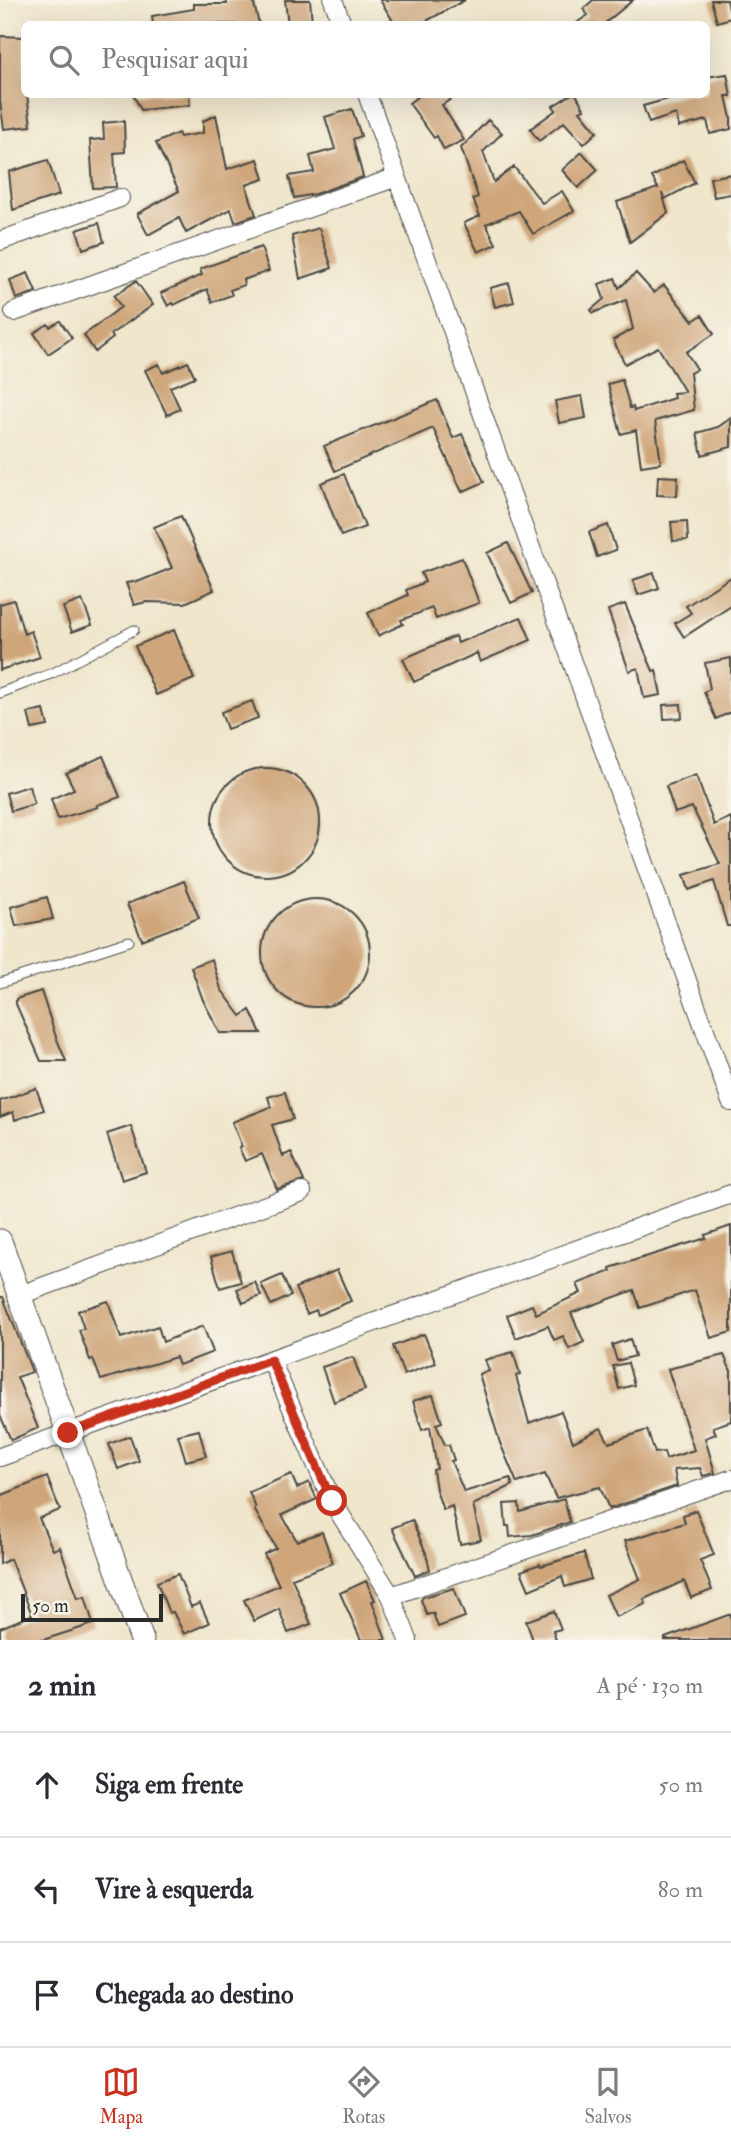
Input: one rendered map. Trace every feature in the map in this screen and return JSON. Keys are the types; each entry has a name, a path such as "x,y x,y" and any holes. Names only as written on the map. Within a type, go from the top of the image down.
{"street":[{"path":"333,0 341,21"},
{"path":"368,98 731,1102"},
{"path":"14,312 397,177"},
{"path":"0,241 120,198"},
{"path":"20,1295 302,1192"},
{"path":"0,1457 731,1194"},
{"path":"0,1241 142,1640"},
{"path":"271,1360 332,1501 391,1596 408,1640"},
{"path":"391,1596 731,1479"}],"lane":[{"path":"0,693 53,673 134,631"},
{"path":"0,983 128,941"}],"building":[{"path":"226,0 253,0 258,21 153,21 152,16 194,9 194,4 227,4"},
{"path":"285,0 310,0 312,21 288,21"},
{"path":"380,0 465,0 426,21 393,21"},
{"path":"593,0 633,0 608,21 579,21 588,15 583,9"},
{"path":"711,0 727,0 731,18 717,22"},
{"path":"0,36 21,37 21,98 28,98 31,126 4,129 0,102"},
{"path":"727,74 731,96 726,96 731,129 710,134 707,120 679,127 676,114 649,123 643,106 672,98 710,98 710,76"},
{"path":"135,98 189,98 190,105 141,110"},
{"path":"416,98 453,98 442,105 464,140 444,150 437,136 434,138 409,103"},
{"path":"566,98 578,98 584,109 580,111 597,132 584,144 564,122 539,141 530,129 556,110 553,106"},
{"path":"352,109 361,136 353,139 363,177 315,194 294,198 289,176 314,172 310,156 335,149 325,117"},
{"path":"216,115 227,169 258,159 264,179 246,185 256,215 235,222 231,209 186,233 179,218 148,235 137,214 179,191 156,143 178,133 180,137 203,133 203,121"},
{"path":"488,120 502,133 483,152 494,182 514,167 542,203 562,191 574,211 533,234 519,211 486,224 496,244 478,252 464,223 480,216 473,199 478,197 461,148"},
{"path":"124,121 125,152 114,153 116,187 93,188 90,140 104,139 103,123"},
{"path":"582,152 598,170 578,188 562,170"},
{"path":"48,160 59,195 13,210 9,172"},
{"path":"683,160 695,183 665,199 662,193 668,213 630,242 617,202 658,188 652,177"},
{"path":"731,174 731,194 714,197 710,178"},
{"path":"99,223 104,242 83,249 77,230"},
{"path":"319,228 332,268 300,279 292,236"},
{"path":"261,247 269,271 243,280 244,285 230,290 232,295 212,302 207,289 168,306 161,293 202,275 200,269"},
{"path":"28,273 36,292 16,299 10,280"},
{"path":"636,273 654,293 664,285 693,321 702,315 714,334 686,352 697,369 690,373 694,410 655,421 661,463 641,466 636,430 621,434 608,384 622,380 630,408 633,407 634,411 674,398 673,393 685,392 658,347 625,364 613,340 633,329 626,300 593,313 591,310 604,299 599,284 615,278 619,288"},
{"path":"136,281 153,305 111,334 113,338 95,352 84,335 121,307 114,296"},
{"path":"509,283 514,302 495,307 490,288"},
{"path":"60,321 72,338 48,354 34,333 48,324 50,327"},
{"path":"188,362 195,377 170,387 180,409 167,415 145,370 159,364 163,373"},
{"path":"582,396 586,418 559,423 555,401"},
{"path":"437,400 453,438 462,434 484,482 462,492 433,428 335,471 324,446"},
{"path":"731,418 731,447 702,455 697,433 718,427"},
{"path":"344,474 365,527 341,536 321,483"},
{"path":"658,476 678,477 677,496 657,495"},
{"path":"181,516 214,590 185,603 146,602 134,605 126,583 140,581 172,568 154,527"},
{"path":"687,521 688,540 673,541 671,522"},
{"path":"608,525 616,550 597,557 589,532"},
{"path":"508,543 532,593 511,603 487,553"},
{"path":"462,558 479,603 436,619 432,608 401,620 403,624 378,636 368,613 408,595 406,590 425,582 421,573"},
{"path":"654,573 659,588 638,595 633,580"},
{"path":"731,577 731,606 684,637 675,623 691,613 686,606"},
{"path":"14,600 24,634 31,631 40,657 0,670 0,604"},
{"path":"82,600 92,625 72,632 63,607"},
{"path":"625,604 653,671 656,670 661,695 644,698 638,668 629,671 608,610"},
{"path":"521,617 531,640 480,662 477,653 414,682 403,659 455,636 458,643"},
{"path":"174,630 194,679 156,695 135,646"},
{"path":"731,658 731,712 716,719 704,692 710,689 705,663"},
{"path":"252,701 258,718 227,729 221,712"},
{"path":"681,704 682,718 664,719 663,705"},
{"path":"44,710 48,726 32,729 28,713"},
{"path":"103,756 120,797 58,819 51,799 74,789 66,773"},
{"path":"266,768 287,772 304,784 316,801 320,822 316,843 304,860 287,872 266,876 245,872 228,860 216,843 212,822 216,801 228,784 245,772"},
{"path":"696,775 714,825 731,817 731,926 727,926 714,881 689,890 684,875 720,864 692,807 675,813 666,786"},
{"path":"29,786 34,804 11,811 6,793"},
{"path":"184,881 199,918 142,940 127,904"},
{"path":"47,897 53,919 16,926 11,907"},
{"path":"316,899 337,903 354,915 366,932 370,953 366,974 354,991 337,1003 316,1007 295,1003 278,991 266,974 262,953 266,932 278,915 295,903"},
{"path":"212,959 221,989 241,1016 250,1010 261,1033 220,1033 203,1000 191,967"},
{"path":"41,991 66,1061 41,1061 16,1004 16,999"},
{"path":"36,1088 44,1110 15,1120 13,1112 0,1117 0,1101"},
{"path":"285,1092 293,1119 272,1125 283,1156 291,1152 304,1181 277,1189 262,1154 245,1161 232,1122 271,1107 268,1097"},
{"path":"131,1126 146,1172 122,1180 107,1134"},
{"path":"731,1226 731,1332 711,1338 695,1290 640,1308 634,1290 571,1313 584,1342 569,1349 563,1336 554,1340 548,1326 516,1338 507,1315 532,1305 536,1314 581,1293 577,1284 611,1271 610,1268 706,1238 705,1235"},
{"path":"232,1251 241,1282 220,1288 211,1257"},
{"path":"337,1270 351,1301 318,1315 316,1310 307,1314 295,1288"},
{"path":"282,1275 291,1296 271,1305 261,1284"},
{"path":"255,1282 261,1296 243,1303 237,1289"},
{"path":"0,1297 3,1297 32,1372 17,1377 38,1428 11,1440 0,1415"},
{"path":"108,1301 121,1338 158,1326 163,1342 203,1326 213,1352 179,1365 176,1357 101,1380 79,1330 84,1329 78,1311"},
{"path":"424,1334 436,1363 404,1375 393,1346"},
{"path":"630,1339 635,1356 617,1361 612,1345"},
{"path":"513,1352 520,1374 516,1376 529,1423 561,1411 573,1442 601,1428 609,1443 647,1430 655,1453 664,1452 666,1459 694,1450 668,1369 724,1355 731,1371 731,1421 713,1427 716,1434 705,1438 715,1473 703,1476 700,1468 674,1470 677,1486 609,1509 600,1487 556,1498 545,1474 517,1483 500,1443 479,1374 489,1371 485,1360"},
{"path":"353,1357 365,1390 334,1402 322,1367"},
{"path":"628,1363 634,1385 619,1389 613,1366"},
{"path":"433,1395 442,1422 436,1424 445,1445 449,1445 454,1460 451,1461 464,1492 510,1478 513,1485 473,1505 481,1540 460,1544 452,1506 443,1510 436,1490 433,1470 437,1469 430,1427 422,1430 413,1401"},
{"path":"199,1430 206,1456 186,1461 178,1435"},
{"path":"130,1436 139,1461 118,1469 109,1444"},
{"path":"291,1474 297,1488 309,1482 317,1499 282,1515 297,1541 322,1532 333,1563 292,1578 311,1624 288,1633 279,1609 254,1621 244,1600 279,1585 264,1554 276,1548 254,1509 256,1508 249,1492"},
{"path":"47,1477 60,1510 39,1518 53,1550 60,1547 78,1598 85,1596 93,1624 43,1640 0,1640 0,1628 32,1615 10,1559 0,1564 0,1496"},
{"path":"564,1499 570,1522 532,1535 510,1537 504,1504 519,1503 520,1512"},
{"path":"696,1510 714,1555 700,1560 712,1590 691,1598 684,1581 644,1599 646,1604 616,1617 606,1595 640,1579 625,1541 685,1523 683,1515"},
{"path":"412,1520 430,1570 415,1576 392,1528"},
{"path":"584,1553 591,1579 565,1587 562,1576 529,1590 521,1571"},
{"path":"178,1574 191,1607 200,1603 209,1623 184,1634 173,1612 169,1613 157,1582"},
{"path":"366,1581 375,1600 372,1601 386,1640 361,1640 340,1593"},
{"path":"454,1588 465,1617 438,1627 433,1613 427,1615 421,1600 423,1597"},
{"path":"554,1611 561,1629 553,1631 556,1640 533,1640 526,1621"},
{"path":"731,1614 731,1640 665,1640 665,1638"}],"route":[{"path":"68,1433 271,1360 332,1501"}]}
